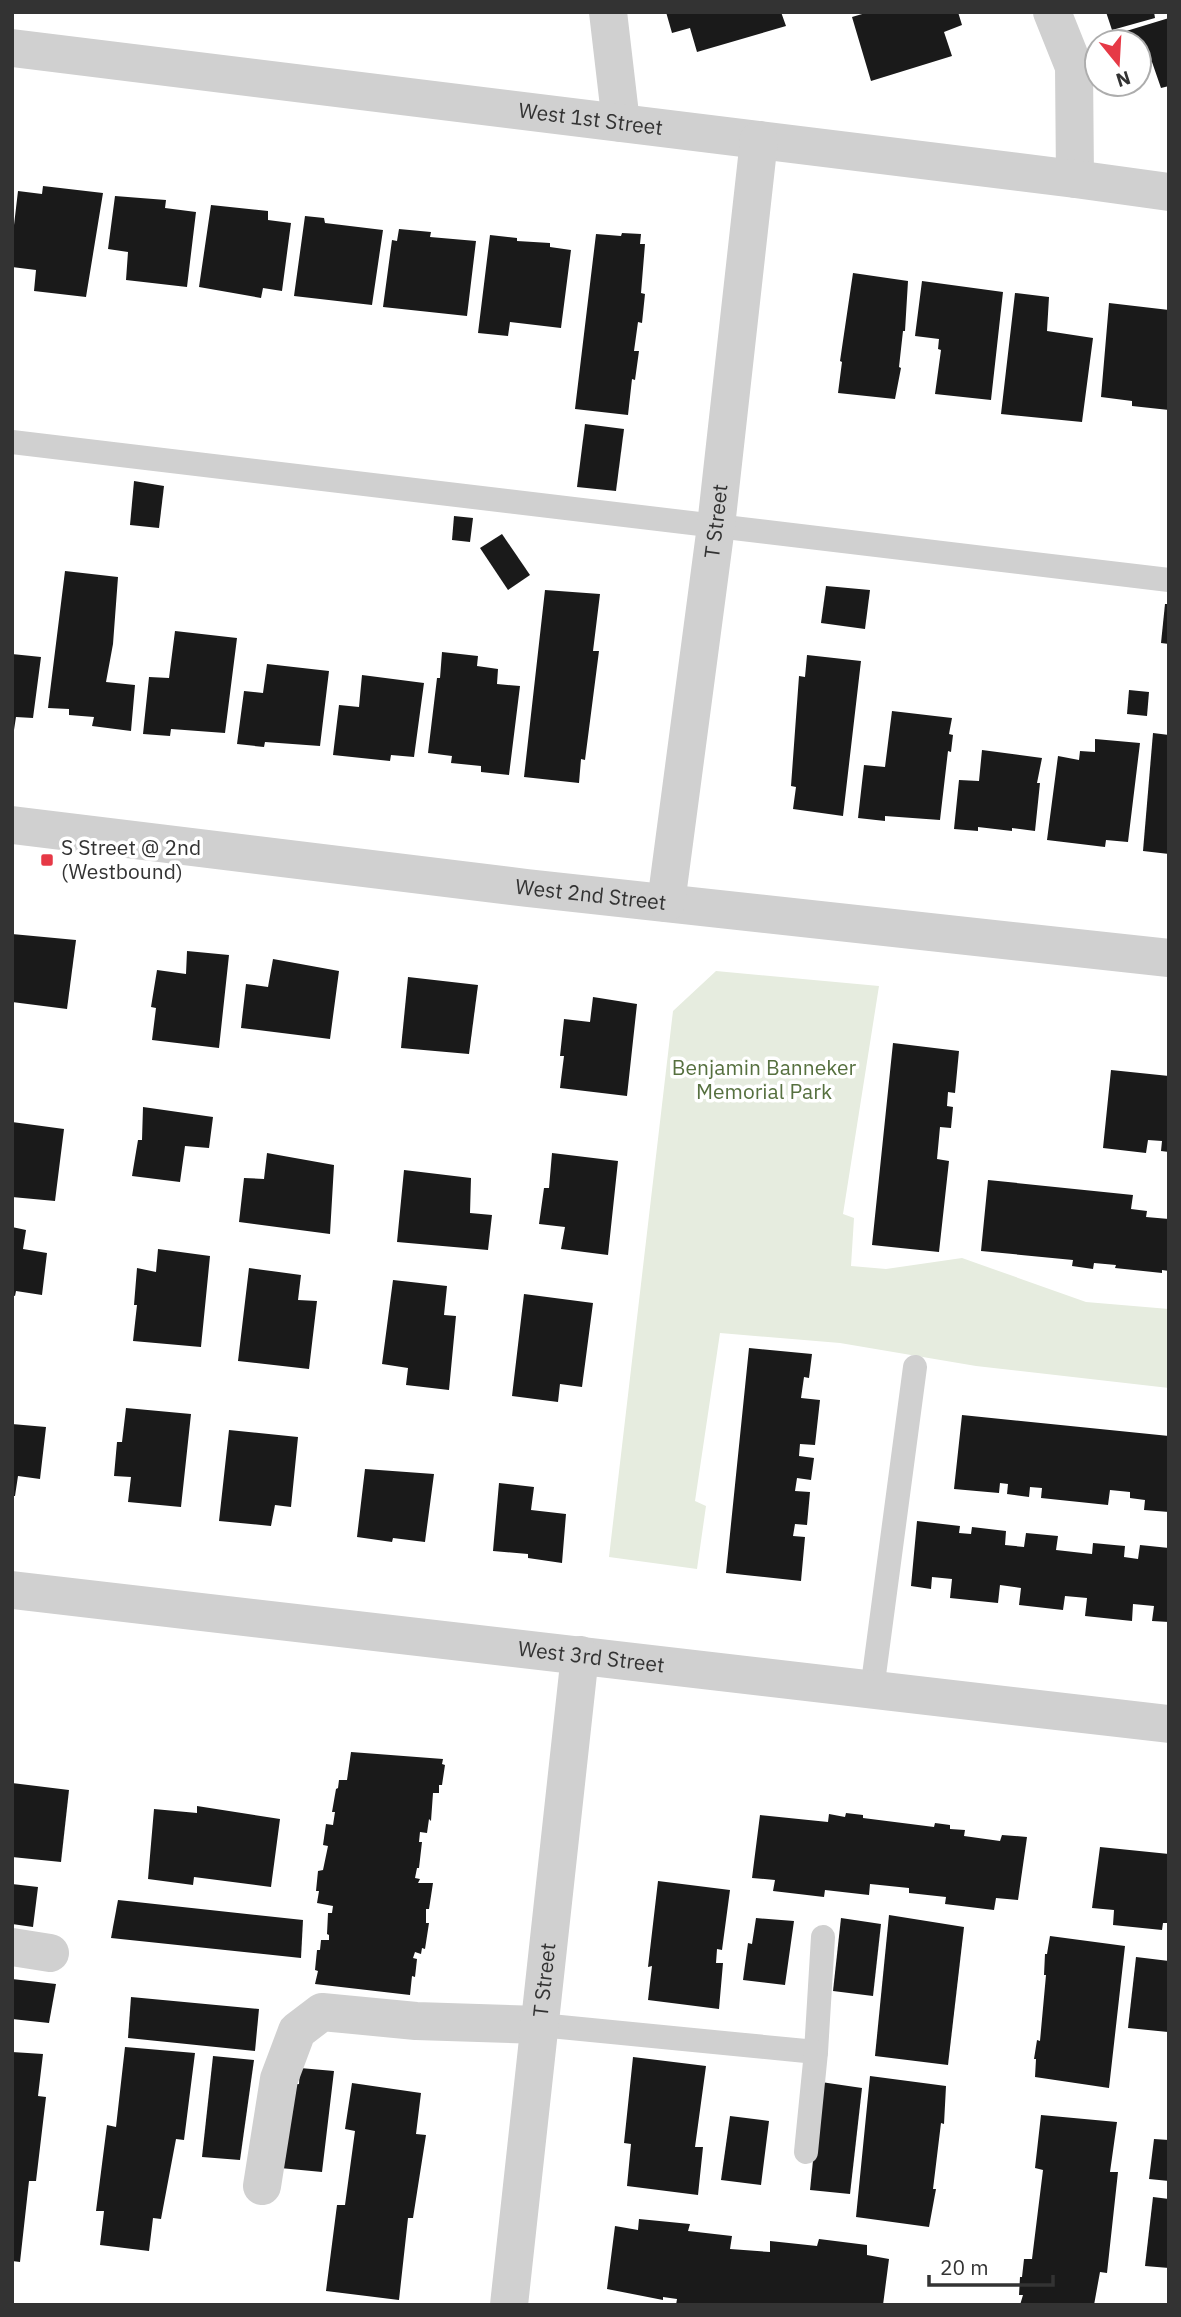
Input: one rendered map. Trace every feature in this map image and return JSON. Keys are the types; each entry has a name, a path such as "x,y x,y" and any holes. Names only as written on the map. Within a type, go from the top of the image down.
{"street":[{"path":"608,12 621,123"},
{"path":"1052,12 1074,67 1075,179"},
{"name":"West 1st Street","path":"12,48 1169,192"},
{"name":"T Street","path":"666,902 716,526 758,140"},
{"name":"West 2nd Street","path":"12,825 513,887 1169,958"},
{"name":"West 3rd Street","path":"12,1590 1169,1724"},
{"name":"T Street","path":"509,2305 580,1655"},
{"path":"12,1947 50,1952"},
{"path":"262,2186 279,2079 297,2031 322,2012 416,2021 540,2025"}],"lane":[{"path":"12,442 1169,580"},
{"path":"872,1690 915,1367"},
{"path":"806,2152 823,1937"},
{"path":"540,2025 816,2052"}],"green space":[{"name":"Benjamin Banneker Memorial Park","path":"716,971 879,986 843,1214 854,1218 851,1266 886,1269 962,1258 1086,1302 1169,1309 1169,1388 976,1366 840,1343 720,1333 695,1501 706,1506 697,1569 609,1557 673,1011"}],"building":[{"path":"666,12 781,12 786,26 697,52 690,28 672,33"},
{"path":"869,12 958,12 962,25 944,32 952,56 871,81 852,17"},
{"path":"1106,12 1154,12 1155,18 1111,28"},
{"path":"1169,18 1169,86 1161,88 1153,65 1153,28 1136,28"},
{"path":"43,186 103,193 86,297 34,291 36,270 12,267 18,191 42,194"},
{"path":"115,196 166,200 165,208 196,212 187,287 126,280 128,252 108,249"},
{"path":"211,205 268,211 268,220 291,223 282,291 263,288 261,298 199,287"},
{"path":"305,216 324,218 325,223 383,230 372,305 294,296"},
{"path":"399,229 431,232 430,237 476,241 467,316 383,307 392,240 397,241"},
{"path":"622,233 641,234 640,244 645,244 641,293 645,294 642,323 638,322 634,351 639,351 635,380 632,379 628,415 575,409 596,234 621,236"},
{"path":"490,235 517,238 517,241 550,243 550,247 571,250 561,328 510,322 508,336 478,333"},
{"path":"853,273 908,281 901,368 895,399 838,393"},
{"path":"922,281 1003,292 991,400 935,394 941,350 938,349 939,339 915,336"},
{"path":"1015,293 1049,297 1047,331 1093,338 1082,422 1001,414"},
{"path":"1109,303 1169,310 1169,410 1132,406 1132,401 1101,397"},
{"path":"585,424 624,429 616,491 577,487"},
{"path":"134,481 164,486 159,528 130,525"},
{"path":"454,516 473,518 470,542 452,540"},
{"path":"502,534 530,575 508,590 480,548"},
{"path":"65,571 118,577 113,644 106,682 135,685 131,731 92,726 94,717 69,715 69,709 48,708"},
{"path":"826,586 870,590 865,629 821,623"},
{"path":"545,590 600,594 593,651 599,651 585,760 581,759 579,783 524,777"},
{"path":"1165,604 1169,604 1169,644 1161,643"},
{"path":"175,631 237,638 225,733 171,729 170,736 143,734 149,677 169,678"},
{"path":"442,652 478,656 477,666 498,669 497,684 520,686 509,775 481,772 481,766 451,763 452,756 428,753"},
{"path":"12,654 41,657 33,718 16,717 14,730"},
{"path":"807,655 861,661 843,816 793,809 796,787 791,786 799,676 805,677"},
{"path":"267,664 329,671 320,746 265,742 264,747 237,744 244,691 263,693"},
{"path":"362,675 424,683 414,757 391,755 390,761 333,755 339,705 359,707"},
{"path":"1129,690 1149,692 1147,716 1127,714"},
{"path":"892,711 952,718 949,734 953,735 951,752 948,751 940,820 885,816 885,821 858,818 864,765 885,767"},
{"path":"1153,733 1169,735 1169,854 1143,851"},
{"path":"1095,739 1140,743 1128,842 1106,840 1105,847 1047,840 1058,756 1079,760 1080,751 1095,752"},
{"path":"982,750 1042,758 1037,783 1040,783 1035,831 978,827 978,831 954,829 959,780 979,781"},
{"path":"12,934 76,940 67,1009 12,1002"},
{"path":"187,951 229,955 219,1048 152,1040 156,1008 151,1007 157,970 186,974"},
{"path":"273,959 339,971 330,1039 241,1028 246,984 268,987"},
{"path":"408,977 478,985 469,1054 401,1048"},
{"path":"593,997 637,1004 627,1096 560,1088 564,1056 560,1056 564,1019 590,1022"},
{"path":"893,1043 959,1051 955,1093 948,1092 947,1106 953,1107 951,1128 940,1127 937,1159 949,1161 939,1252 872,1245"},
{"path":"1111,1070 1169,1076 1169,1152 1161,1151 1162,1141 1148,1140 1146,1153 1103,1148"},
{"path":"143,1107 213,1117 209,1148 185,1146 180,1182 132,1176 138,1140 142,1140"},
{"path":"12,1122 64,1129 55,1201 12,1197"},
{"path":"267,1153 334,1165 330,1234 239,1222 244,1178 264,1179"},
{"path":"552,1153 618,1161 608,1255 561,1249 565,1227 539,1224 544,1188 549,1188"},
{"path":"404,1170 471,1178 470,1213 492,1215 488,1250 397,1242"},
{"path":"988,1180 1133,1195 1131,1209 1147,1211 1146,1217 1169,1219 1169,1271 1162,1270 1162,1273 1115,1268 1116,1265 1094,1263 1093,1269 1072,1266 1073,1260 981,1251"},
{"path":"12,1227 26,1230 23,1249 47,1253 42,1295 16,1291 15,1296 12,1295"},
{"path":"158,1249 210,1256 201,1347 133,1341 137,1268 156,1272"},
{"path":"249,1268 301,1275 298,1300 317,1301 309,1369 238,1361"},
{"path":"393,1280 447,1286 444,1315 456,1316 449,1390 406,1385 408,1368 382,1364"},
{"path":"524,1294 593,1303 582,1387 560,1384 558,1402 512,1396"},
{"path":"749,1348 812,1354 809,1378 804,1377 801,1398 820,1400 815,1445 800,1444 799,1456 814,1458 811,1480 797,1478 795,1491 810,1492 807,1525 795,1524 793,1536 805,1537 801,1581 726,1573"},
{"path":"126,1408 191,1414 181,1507 128,1502 131,1477 114,1476 117,1442 122,1442"},
{"path":"962,1415 1169,1436 1169,1512 1144,1510 1145,1500 1130,1498 1130,1492 1110,1490 1108,1505 1041,1498 1042,1488 1030,1487 1029,1497 1007,1494 1008,1484 1000,1483 999,1493 954,1489"},
{"path":"12,1424 46,1427 40,1479 18,1476 15,1496 12,1496"},
{"path":"229,1430 298,1437 291,1507 275,1505 271,1526 219,1521"},
{"path":"365,1469 434,1474 425,1542 393,1538 392,1542 357,1537"},
{"path":"499,1483 534,1487 531,1510 566,1514 562,1563 528,1558 528,1554 493,1551"},
{"path":"917,1521 960,1526 959,1533 971,1534 972,1527 1006,1531 1005,1545 1024,1547 1026,1533 1058,1536 1056,1550 1092,1554 1093,1543 1125,1546 1124,1557 1138,1559 1140,1545 1169,1548 1169,1622 1152,1621 1154,1606 1133,1604 1132,1621 1085,1616 1087,1598 1065,1596 1063,1610 1019,1605 1021,1588 1000,1585 998,1603 950,1598 952,1579 932,1577 931,1589 911,1586"},
{"path":"351,1752 443,1759 442,1764 445,1765 439,1793 433,1793 431,1821 429,1819 427,1833 420,1832 419,1842 422,1842 415,1878 420,1879 418,1883 433,1883 429,1909 426,1909 426,1923 429,1923 425,1949 422,1948 421,1954 415,1952 413,1958 417,1959 410,1995 315,1984 318,1971 315,1970 317,1950 320,1950 321,1940 329,1940 328,1913 332,1913 333,1906 317,1903 318,1871 323,1870 328,1846 323,1845 326,1824 333,1825 336,1789 339,1780 347,1780"},
{"path":"12,1783 69,1790 61,1862 12,1857"},
{"path":"197,1806 280,1819 271,1887 194,1877 193,1885 148,1879 154,1809 197,1813"},
{"path":"846,1813 863,1815 863,1818 934,1827 935,1823 950,1825 950,1829 965,1830 964,1836 1000,1841 1002,1835 1027,1837 1018,1900 996,1898 994,1910 945,1904 946,1897 909,1893 909,1888 870,1884 869,1895 825,1890 824,1897 773,1891 775,1880 752,1878 760,1815 828,1822 829,1814 845,1817"},
{"path":"1100,1847 1169,1854 1169,1923 1163,1923 1162,1930 1113,1925 1114,1910 1092,1908"},
{"path":"658,1881 730,1890 722,1950 717,1949 716,1963 723,1963 719,2009 648,2000 652,1966 648,1967"},
{"path":"12,1884 38,1887 33,1927 12,1924"},
{"path":"118,1900 303,1920 301,1958 111,1938"},
{"path":"889,1915 964,1927 948,2065 875,2056"},
{"path":"756,1918 794,1921 785,1985 743,1980 748,1943 752,1944"},
{"path":"841,1918 881,1924 873,1996 833,1991"},
{"path":"1050,1936 1125,1946 1109,2088 1035,2077 1034,2059 1037,2040 1040,2041 1046,1975 1045,1954"},
{"path":"1136,1957 1169,1961 1168,2032 1128,2028"},
{"path":"12,1979 56,1984 49,2023 12,2019"},
{"path":"131,1997 259,2009 255,2051 128,2038"},
{"path":"125,2047 195,2053 184,2140 176,2139 161,2219 153,2218 149,2251 100,2245 104,2211 96,2211 107,2125 116,2127"},
{"path":"12,2052 43,2054 38,2096 46,2097 36,2181 29,2181 20,2262 12,2261"},
{"path":"213,2056 254,2060 240,2160 202,2157"},
{"path":"633,2057 706,2066 695,2147 703,2147 698,2195 627,2186 631,2144 624,2143"},
{"path":"300,2068 334,2071 322,2172 280,2168 290,2085 299,2084"},
{"path":"870,2076 946,2086 944,2124 941,2123 933,2189 936,2189 929,2227 856,2217"},
{"path":"821,2082 862,2088 850,2194 810,2190"},
{"path":"352,2083 421,2093 416,2134 426,2135 413,2218 408,2218 399,2300 326,2291 337,2205 345,2205 355,2131 345,2129"},
{"path":"1041,2115 1117,2122 1110,2172 1118,2172 1107,2273 1100,2272 1094,2305 1020,2305 1023,2295 1019,2295 1020,2277 1024,2259 1032,2259 1043,2170 1035,2168"},
{"path":"730,2116 769,2121 761,2185 721,2180"},
{"path":"1154,2139 1169,2140 1169,2181 1149,2179"},
{"path":"1153,2197 1169,2199 1169,2268 1145,2266"},
{"path":"639,2219 690,2224 688,2231 732,2236 730,2249 770,2252 770,2241 817,2246 819,2239 867,2245 867,2255 889,2259 883,2305 676,2305 677,2299 663,2297 663,2300 607,2289 615,2226 638,2230"}],"place":[{"name":"S Street @ 2nd (Westbound)","path":"47,860"}]}
